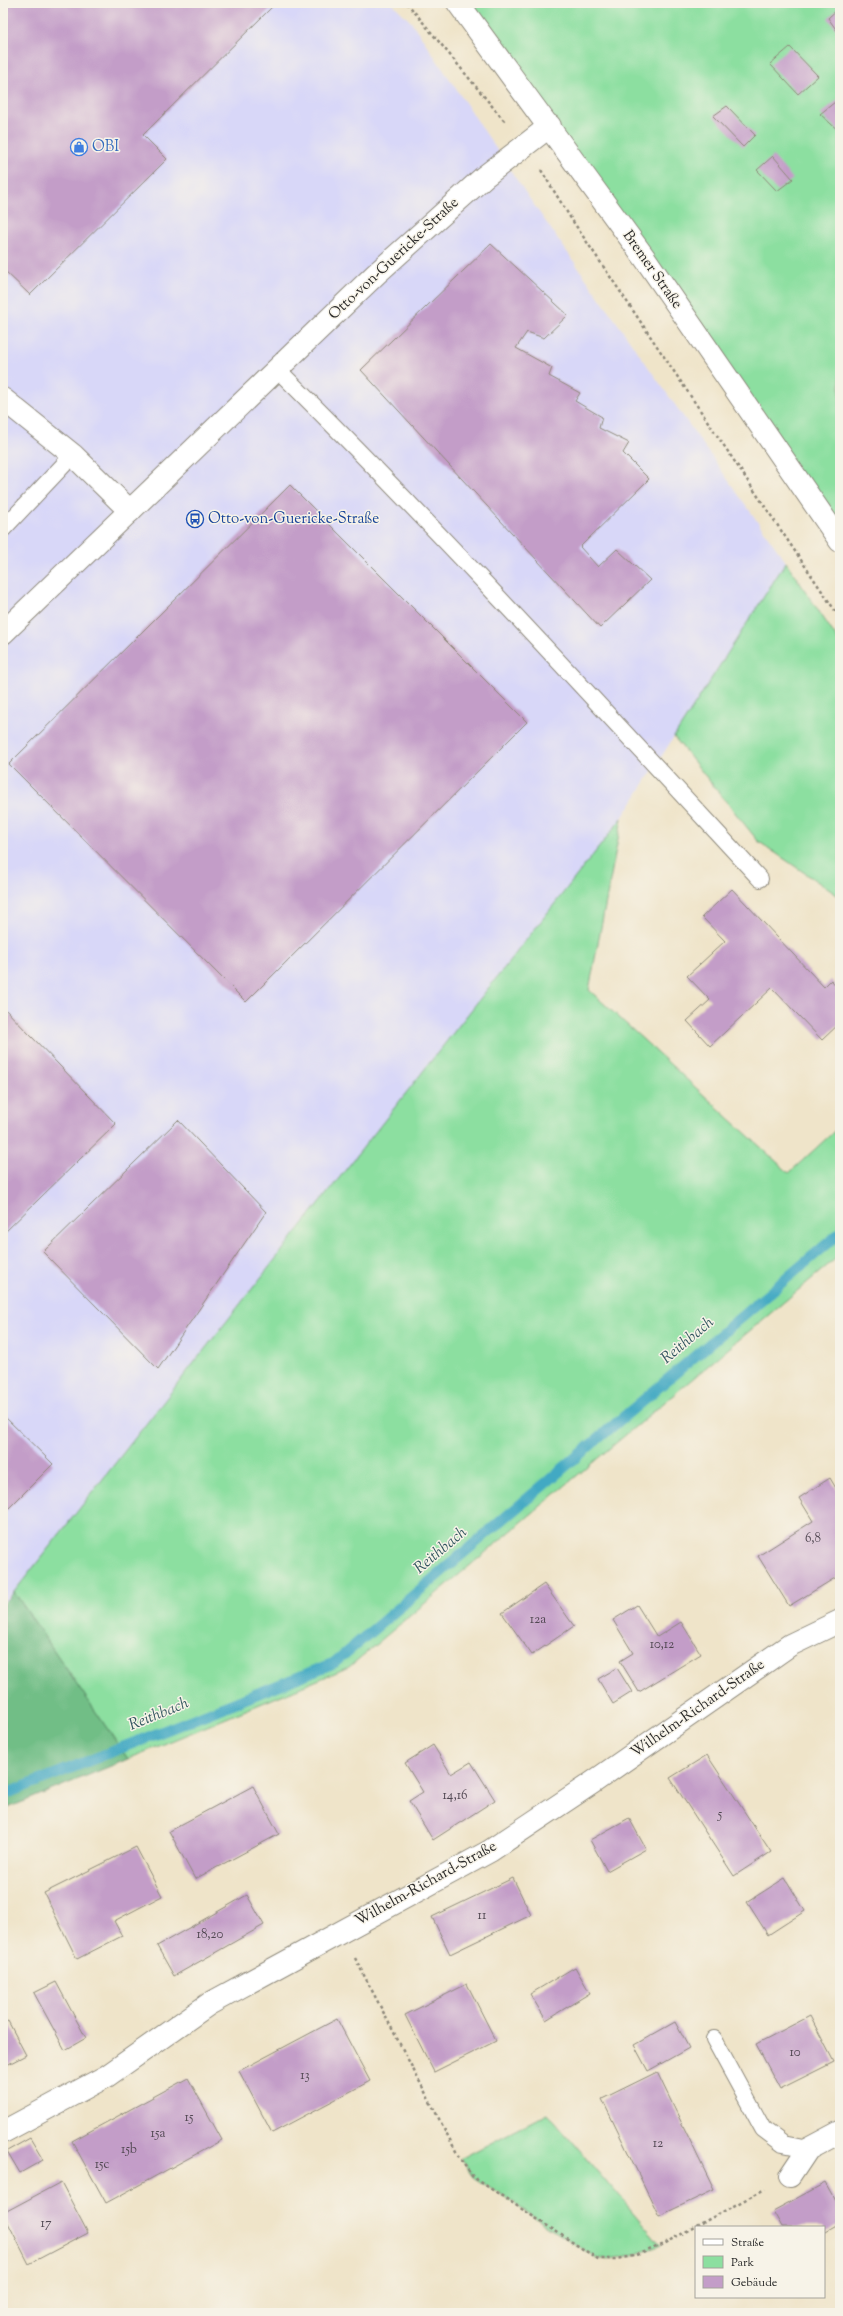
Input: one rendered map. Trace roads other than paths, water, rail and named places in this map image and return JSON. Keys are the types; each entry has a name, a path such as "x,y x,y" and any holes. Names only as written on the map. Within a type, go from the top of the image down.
{"street":[{"name":"Bremer Straße","path":"458,3 550,126 649,263 840,541"},
{"name":"Otto-von-Guericke-Straße","path":"3,633 376,274 484,177 550,126"},
{"path":"3,399 73,456 130,511"},
{"name":"Wilhelm-Richard-Straße","path":"3,2132 107,2076 209,2004 341,1930 490,1851 592,1783 790,1645 840,1621"},
{"path":"790,2176 808,2148 840,2132"}],"lane":[{"path":"277,369 378,471 760,879"},
{"path":"3,529 73,456"},
{"path":"714,2040 763,2129 783,2144 808,2148"}],"waterway":[{"name":"Reithbach","path":"3,1795 334,1663 840,1233"}],"place":[{"name":"OBI","path":"79,147"},
{"name":"Otto-von-Guericke-Straße","path":"195,519"}]}
